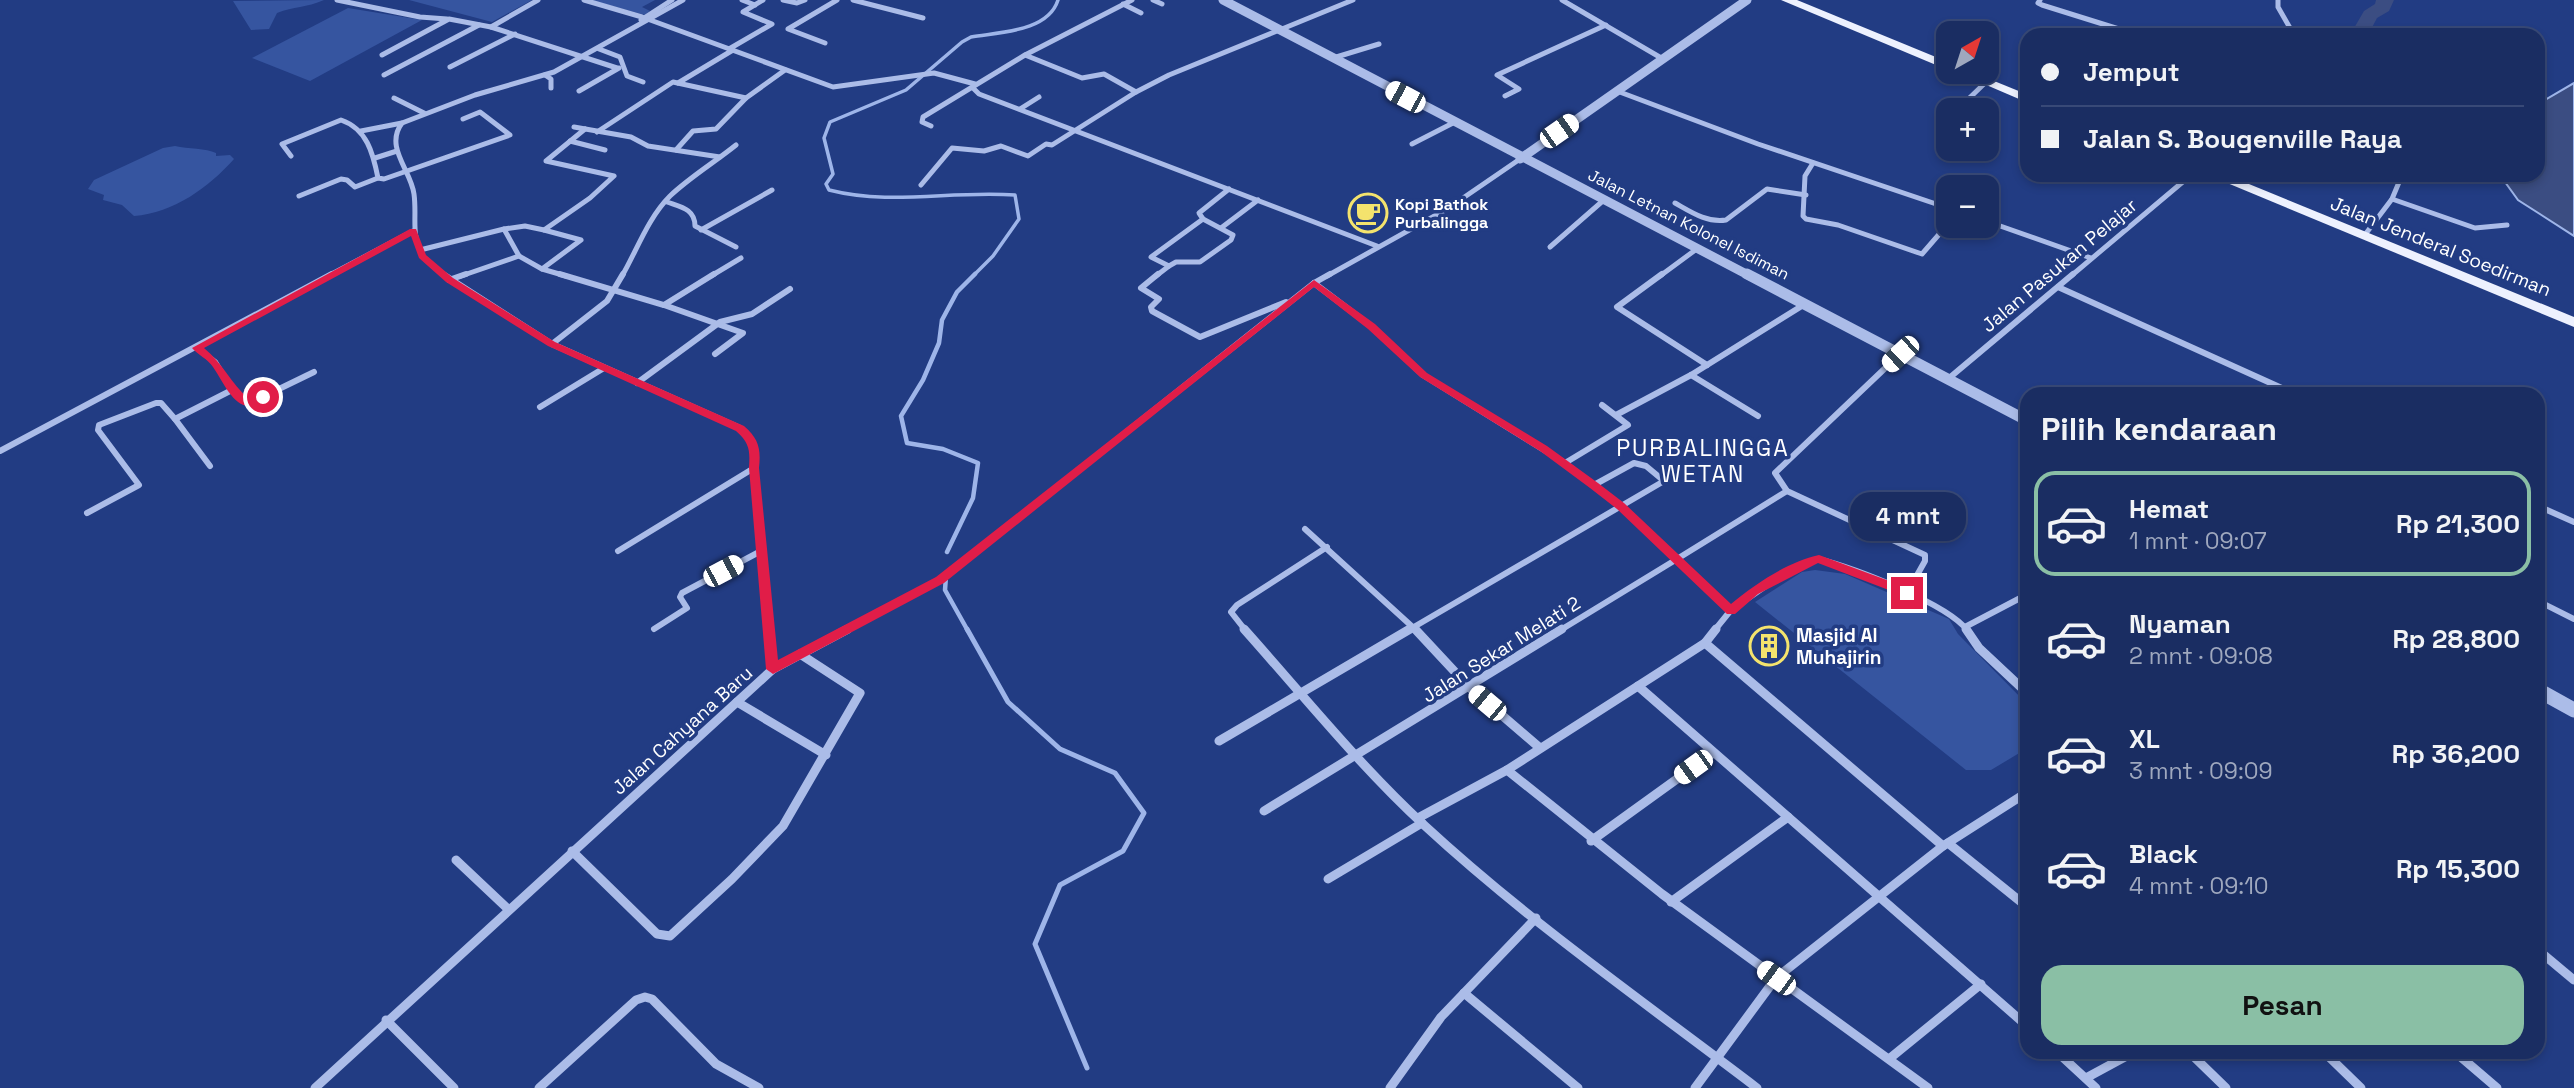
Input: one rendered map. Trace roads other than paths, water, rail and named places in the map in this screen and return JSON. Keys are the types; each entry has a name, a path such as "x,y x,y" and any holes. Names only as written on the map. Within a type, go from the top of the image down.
{"main road":[{"path":"1787,0 1936,61"},
{"path":"1991,84 2020,96"},
{"name":"Jalan Jenderal Soedirman","path":"2232,182 2574,322"}],"street":[{"path":"337,0 420,17 480,24 620,67 627,76 643,82"},
{"path":"491,27 538,0"},
{"path":"584,0 642,17 785,71 836,87 934,73 974,86 979,94 1377,246"},
{"path":"642,17 672,0"},
{"path":"290,156 282,144 341,120 367,130 402,122 545,75 600,49 683,0"},
{"path":"742,0 755,5"},
{"path":"678,83 772,24 743,12 763,0"},
{"path":"783,0 795,3 805,0"},
{"path":"825,43 788,29 837,0"},
{"path":"852,0 923,18"},
{"path":"931,126 922,122 923,117 1025,55 1132,0"},
{"path":"1153,0 1162,4"},
{"name":"Jalan Letnan Kolonel Isdiman","path":"1223,0 1520,159 1605,199 2020,417"},
{"path":"920,184 949,150 955,147 984,151 1001,146 1026,156 1077,131 1136,92 1353,0"},
{"path":"1562,0 1663,58"},
{"path":"1520,159 1747,0"},
{"path":"2040,0 2038,3 2042,5 2116,28"},
{"path":"2278,0 2278,7 2290,28"},
{"path":"1123,4 1141,13"},
{"path":"641,24 642,17"},
{"path":"382,55 449,19"},
{"path":"384,75 480,24"},
{"path":"1505,96 1519,89 1497,75 1606,25"},
{"path":"450,67 515,34"},
{"path":"1332,58 1379,44"},
{"path":"600,49 620,57 620,67"},
{"path":"1025,55 1082,78 1104,74 1136,92"},
{"path":"579,90 620,67"},
{"path":"676,150 693,131 716,129 746,98 785,71"},
{"path":"545,75 551,79 551,88"},
{"path":"597,132 669,84 678,83 746,98"},
{"path":"1969,98 1984,84"},
{"path":"1617,90 1813,163 1936,204"},
{"path":"1020,109 1039,97"},
{"path":"394,98 424,113"},
{"path":"299,196 341,179 347,180 355,187 510,135 482,112 463,119"},
{"path":"402,122 396,131 395,152 414,193 413,231 422,256 449,280 552,344 740,428 750,437 756,450 754,468 773,669"},
{"path":"1412,144 1453,123"},
{"path":"574,127 635,138 648,146 720,157"},
{"path":"544,230 597,193 614,176 545,161 585,129"},
{"path":"367,130 378,157 381,178"},
{"path":"570,141 605,149"},
{"path":"552,344 607,301 636,245 678,189 736,145"},
{"path":"378,157 395,152"},
{"name":"Jalan Cahyana Baru","path":"315,1088 386,1020 773,669 940,580 1314,283 1447,209 1520,159"},
{"path":"1813,163 1805,176 1805,218 1838,225 1922,254 1936,238"},
{"name":"Jalan Pasukan Pelajar","path":"1948,379 2183,182"},
{"path":"2364,236 2392,199 2399,182"},
{"path":"1229,189 1199,212 1203,219 1234,237 1200,262 1176,262 1168,266 1141,288 1159,299 1151,307 1152,311 1195,336 1212,333 1295,298"},
{"path":"1675,203 1702,218 1720,222 1767,189 1806,195"},
{"path":"701,230 772,190"},
{"path":"1550,247 1605,199"},
{"path":"2392,199 2475,228 2507,225"},
{"path":"1221,228 1258,200"},
{"path":"667,202 691,211 695,217 695,226 736,247"},
{"path":"1168,266 1150,256 1203,219"},
{"path":"420,250 525,226 581,240 542,269"},
{"path":"1999,226 2091,258"},
{"path":"504,229 519,256 542,269 615,289 743,333 715,354"},
{"path":"0,451 413,231"},
{"path":"1698,248 1617,307 1707,365"},
{"path":"449,280 519,256"},
{"path":"664,305 741,258"},
{"path":"1314,283 1372,327 1423,375 1565,463 1594,485 1731,610"},
{"path":"2058,287 2279,387"},
{"path":"637,383 722,320 752,314 790,289"},
{"path":"1616,415 1691,375 1805,304"},
{"path":"197,348 215,362 232,390 261,414"},
{"path":"1900,354 1775,473 1787,491 1925,555 1926,561 1907,593"},
{"path":"540,407 604,368"},
{"path":"248,404 314,372"},
{"path":"1691,375 1758,416"},
{"path":"175,419 232,390"},
{"path":"87,513 139,485 98,430 99,425 156,402 175,419 210,466"},
{"path":"1565,463 1628,425 1602,405"},
{"path":"1219,741 1664,481 1646,466 1634,463 1594,485"},
{"path":"618,551 754,468"},
{"name":"Jalan Sekar Melati 2","path":"1264,811 1358,756 1787,491"},
{"path":"2545,509 2574,522"},
{"path":"1305,529 1413,626 1469,687 1541,748"},
{"path":"1327,547 1237,605 1231,612 1358,756 1420,821 1536,918 1757,1088"},
{"path":"654,629 687,608 680,597 682,593 761,551"},
{"path":"1328,879 1507,770 1705,643 1741,601 1808,561 1819,559 1907,593 1950,614 1965,626 1979,648 2020,686"},
{"path":"1965,626 2020,598"},
{"path":"2545,604 2574,619"},
{"path":"1705,643 1946,845 2020,901"},
{"path":"572,851 657,934 670,936 732,879 783,826 860,693 800,654"},
{"path":"1638,686 1882,896 2020,1020"},
{"path":"2545,693 2572,705"},
{"path":"737,702 826,755"},
{"path":"1591,841 1713,752"},
{"path":"1507,770 1591,841 1671,902 1928,1088"},
{"path":"1695,1088 1776,978 1946,845 2020,797"},
{"path":"1671,902 1788,817"},
{"path":"456,860 508,909"},
{"path":"1390,1088 1441,1017 1536,918"},
{"path":"2545,956 2574,980"},
{"path":"1889,1059 1981,984"},
{"path":"1464,993 1578,1088"},
{"path":"539,1088 636,1000 645,996 652,999 716,1064 759,1088"},
{"path":"386,1020 454,1088"},
{"path":"2065,1059 2096,1088"},
{"path":"2086,1077 2121,1059"},
{"path":"2196,1059 2227,1088"},
{"path":"2331,1059 2361,1088"},
{"path":"2463,1059 2497,1088"}],"waterway":[{"path":"947,552 973,498 978,463 943,449 907,443 901,416 923,380 939,343 942,320 957,292 993,256 1019,219 1015,195 875,197 829,190 826,184 833,174 824,138 830,122 906,90 962,42 971,37 1008,32 1033,24 1053,11 1058,0"},
{"path":"2363,28 2370,15 2383,7 2385,0"},
{"path":"946,576 945,590 968,631"},
{"path":"967,629 1008,702 1060,749 1115,773 1144,813 1123,851 1060,885 1035,944 1087,1068"}],"place":[{"name":"Kopi Bathok Purbalingga","path":"1368,213"},
{"name":"Masjid Al Muhajirin","path":"1769,646"}],"district":[{"name":"PURBALINGGA WETAN","path":"1703,461"}]}
